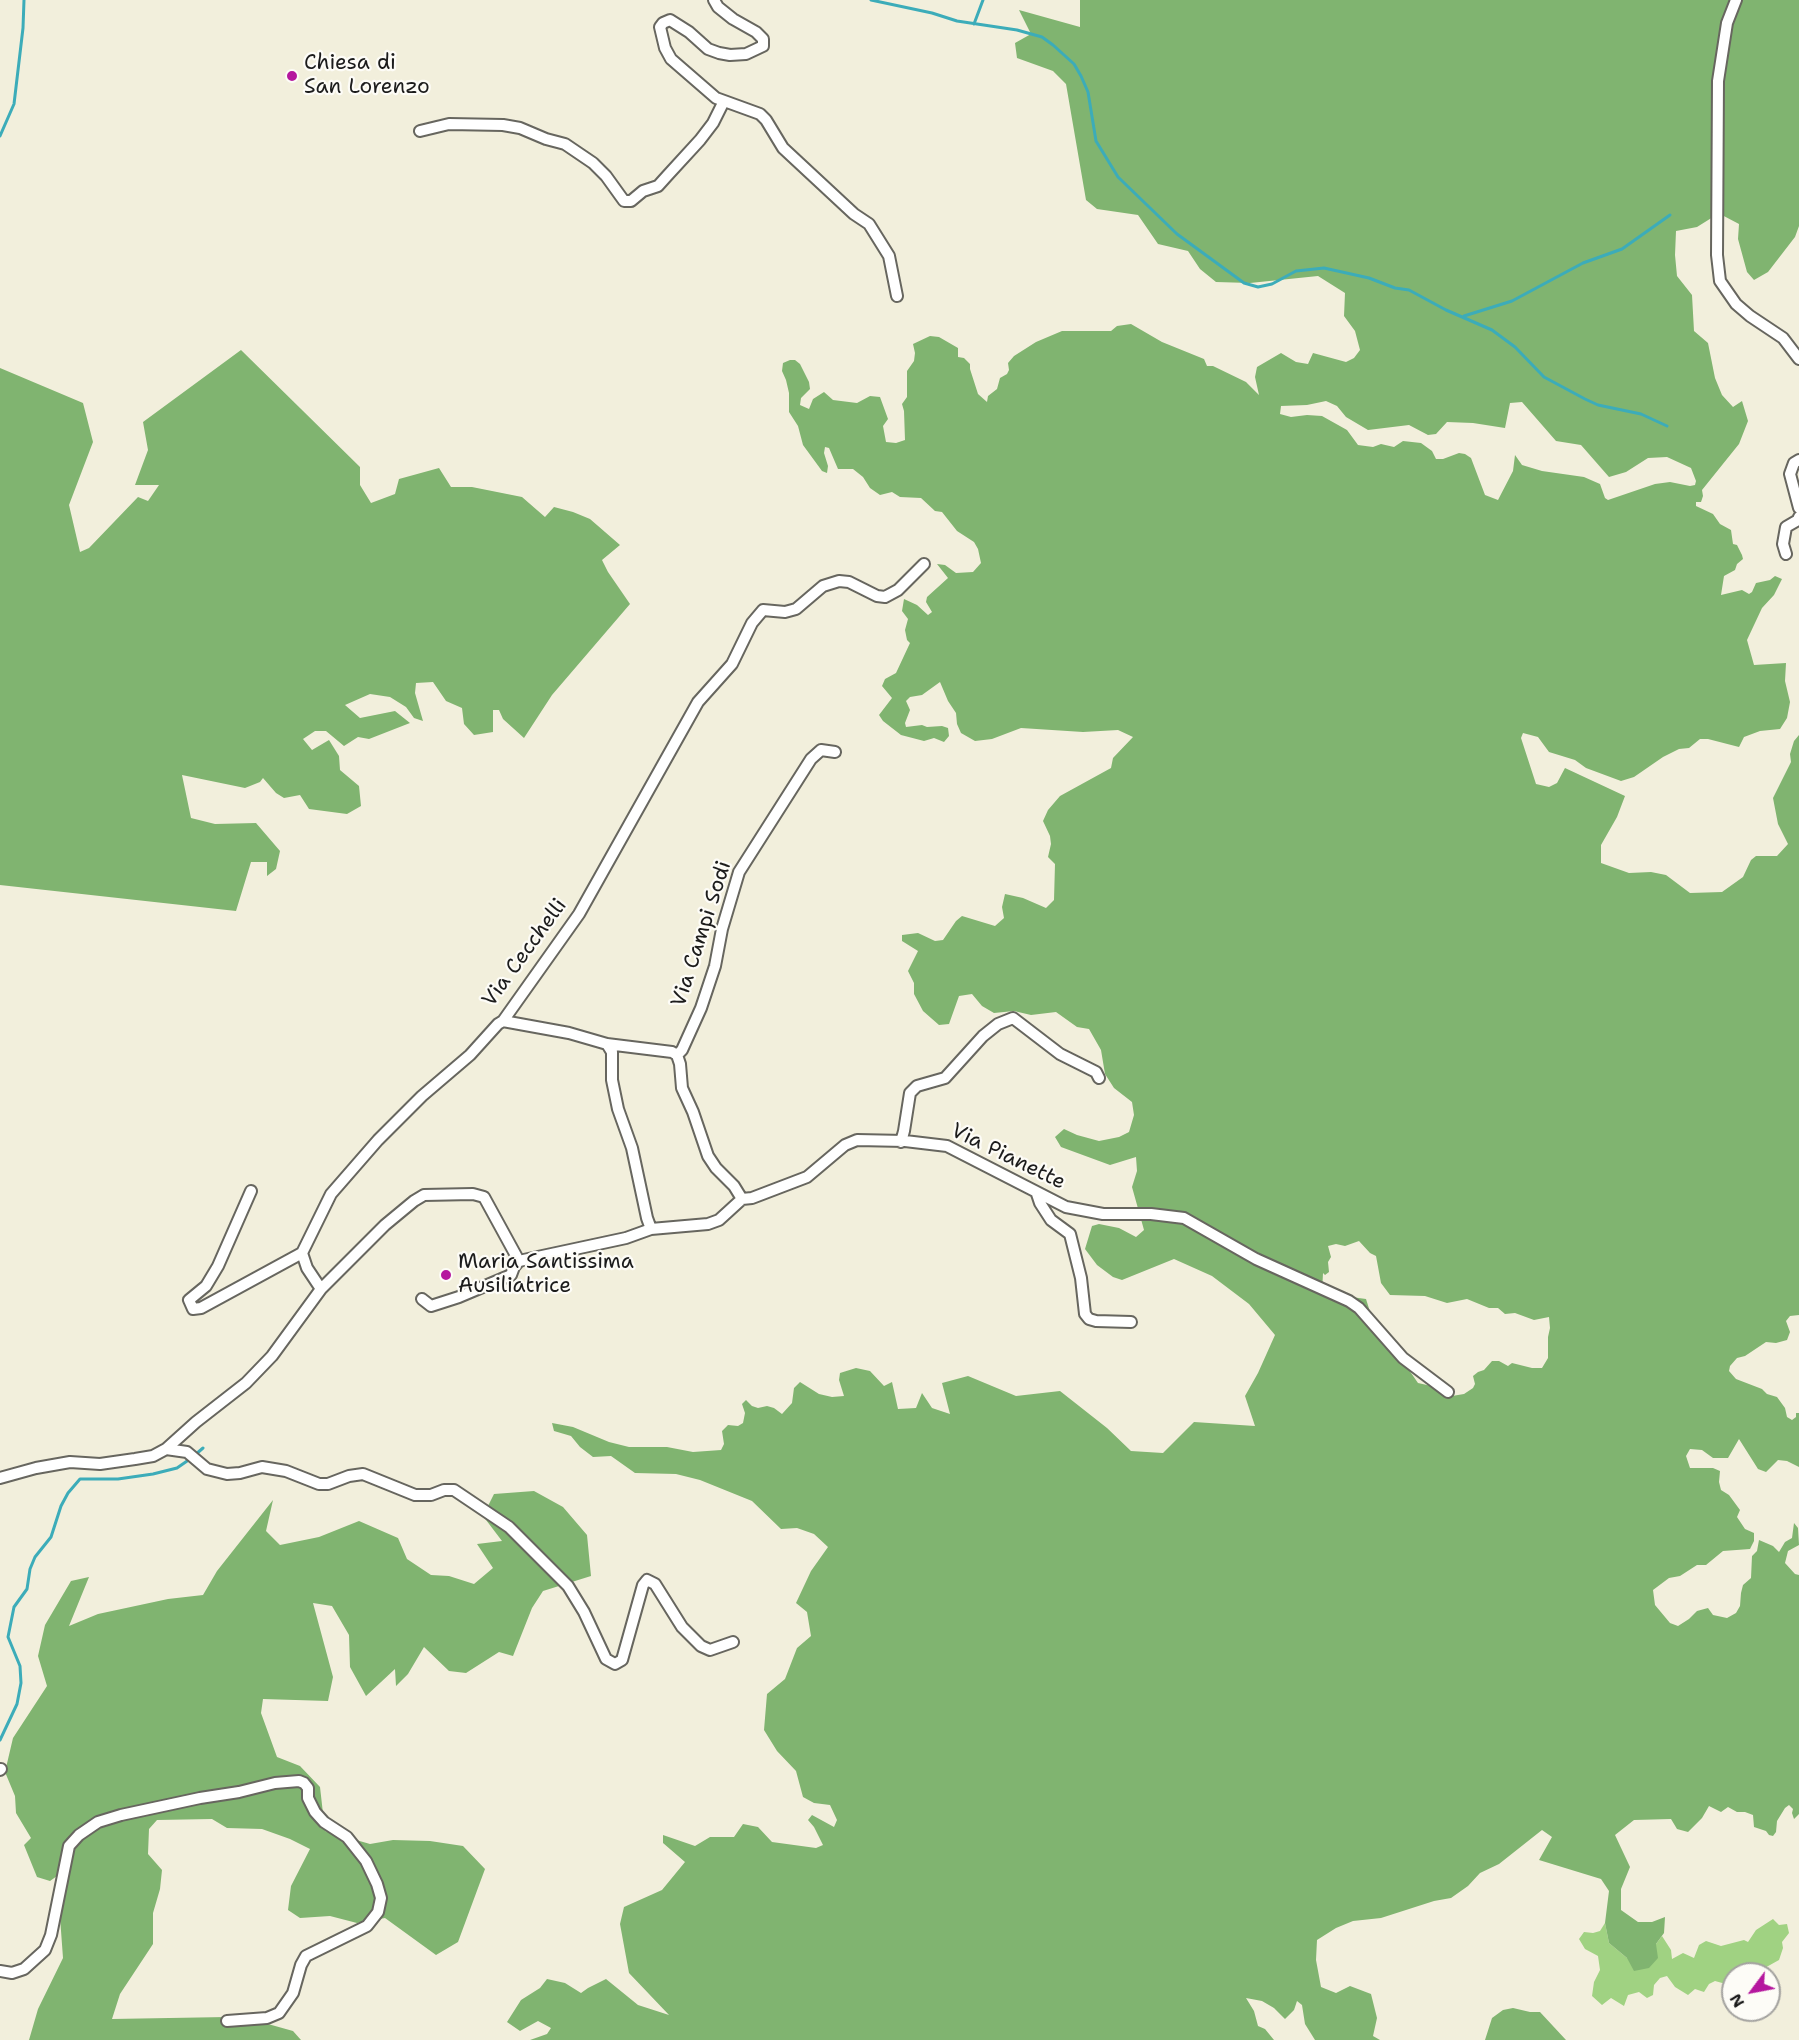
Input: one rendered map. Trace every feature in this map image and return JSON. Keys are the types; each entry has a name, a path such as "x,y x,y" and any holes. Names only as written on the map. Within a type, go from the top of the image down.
{"street":[{"path":"714,0 718,7 733,20 756,32 763,39 763,46 746,54 730,55 708,49 689,32 670,20 663,22 660,27 664,48 671,58 716,98 760,114 783,148 854,214 869,224 889,256 897,296"},
{"path":"1736,0 1727,23 1718,81 1717,255 1720,281 1736,304 1783,338 1799,359"},
{"path":"420,131 449,124 503,125 520,128 565,144 593,163 606,176 624,201 632,201 643,191 658,186 700,140 713,123 724,101"},
{"path":"1799,460 1794,463 1790,474 1799,508"},
{"path":"1786,554 1784,544 1786,527 1799,517"},
{"name":"Via Cecchelli","path":"302,1253 331,1194 350,1172 422,1096 470,1055 503,1021 579,914 698,702 732,664 752,623 763,610 785,612 796,609 823,586 838,581 849,582 877,596 885,597 898,590 924,564"},
{"name":"Via Campi Sodi","path":"676,1055 682,1050 701,1008 715,966 722,929 739,872 811,759 821,750 835,752"},
{"path":"901,1142 910,1093 916,1086 945,1078 983,1036 998,1024 1013,1018 1060,1054 1096,1072 1099,1078"},
{"path":"423,1299 431,1306 459,1297 511,1275 519,1261 626,1238 651,1229 708,1224 719,1220 742,1199 708,1156 682,1088 676,1055 672,1052 607,1044 569,1033 503,1021"},
{"path":"607,1044 612,1052 612,1080 618,1109 632,1148 651,1229"},
{"name":"Via Pianette","path":"742,1199 752,1198 807,1176 845,1145 857,1140 947,1146 1066,1207 1091,1213 1151,1214 1184,1218 1256,1259 1349,1301 1359,1308 1398,1353 1448,1392"},
{"path":"251,1191 218,1266 206,1286 189,1300 193,1309 201,1308 302,1253 307,1268 321,1289"},
{"path":"0,1478 70,1462 100,1464 153,1456 166,1449 246,1383 272,1356 321,1289 385,1225 414,1201 424,1196 472,1194 484,1197 519,1261"},
{"path":"1037,1194 1051,1220 1070,1234 1081,1278 1085,1314 1089,1319 1096,1321 1131,1322"},
{"path":"166,1449 187,1452 207,1469 227,1474 262,1467 286,1471 319,1484 328,1484 349,1476 363,1474 415,1496 454,1490 509,1527 568,1586 584,1612 606,1659 615,1664 622,1660 643,1585 647,1580 655,1584 682,1627 701,1646 710,1650 733,1642"},
{"path":"0,1971 12,1973 24,1969 45,1950 51,1935 69,1846 79,1835 98,1822 200,1798 275,1783 299,1781 308,1788 308,1798 315,1812 324,1822 347,1837 366,1861 375,1878 381,1898 378,1912 367,1926 306,1956 293,1993 279,2013 267,2018 227,2021"}],"green space":[{"path":"1080,0 1733,0 1725,23 1713,217 1697,227 1676,231 1675,255 1677,276 1692,295 1694,331 1708,343 1715,378 1722,395 1733,407 1742,401 1748,421 1739,444 1702,490 1701,502 1696,502 1696,506 1713,514 1720,524 1731,530 1733,544 1737,545 1742,555 1743,559 1737,564 1735,570 1724,576 1721,595 1742,590 1749,594 1756,583 1770,580 1775,576 1782,579 1774,595 1762,608 1747,640 1754,665 1786,663 1785,681 1790,702 1787,718 1780,729 1760,731 1744,737 1739,747 1700,739 1689,748 1679,749 1634,777 1621,781 1586,768 1575,760 1549,752 1538,737 1523,733 1521,738 1536,784 1549,787 1557,783 1565,768 1625,796 1617,817 1601,845 1601,863 1629,873 1651,872 1666,875 1690,893 1722,892 1743,877 1751,860 1756,856 1777,856 1788,844 1778,824 1773,798 1791,762 1790,754 1794,741 1799,735 1799,1315 1790,1316 1786,1321 1790,1332 1787,1340 1776,1343 1766,1342 1745,1356 1737,1358 1729,1371 1736,1379 1777,1397 1785,1408 1787,1417 1792,1420 1796,1417 1796,1413 1799,1413 1799,1467 1787,1461 1778,1460 1766,1472 1758,1469 1739,1439 1728,1458 1713,1458 1702,1450 1690,1449 1686,1456 1690,1468 1713,1468 1720,1471 1721,1490 1729,1495 1740,1510 1737,1517 1745,1529 1754,1533 1754,1541 1750,1549 1723,1551 1706,1565 1697,1565 1680,1576 1669,1578 1653,1590 1655,1605 1670,1623 1678,1626 1697,1611 1708,1608 1713,1615 1727,1618 1736,1613 1740,1606 1743,1585 1751,1578 1752,1556 1757,1551 1759,1540 1773,1546 1779,1552 1785,1542 1792,1538 1794,1523 1798,1528 1799,1545 1788,1551 1785,1563 1795,1574 1799,1575 1799,1814 1794,1819 1793,1809 1789,1805 1785,1808 1777,1821 1776,1832 1773,1836 1754,1827 1753,1815 1737,1812 1728,1807 1721,1812 1709,1806 1702,1818 1688,1832 1677,1829 1671,1819 1634,1820 1615,1835 1630,1867 1621,1889 1621,1910 1638,1922 1652,1922 1665,1917 1664,1933 1656,1944 1658,1958 1649,1968 1634,1971 1627,1958 1609,1943 1605,1923 1609,1891 1601,1879 1539,1860 1552,1837 1542,1830 1499,1864 1480,1873 1468,1886 1451,1898 1381,1918 1353,1921 1336,1928 1317,1940 1316,1960 1321,1987 1336,1993 1350,1986 1371,1994 1377,2018 1373,2036 1380,2040 1315,2040 1305,2024 1302,2005 1297,2001 1294,2010 1285,2019 1274,2008 1262,2001 1246,1998 1254,2011 1258,2026 1265,2029 1274,2040 530,2040 547,2034 551,2028 538,2021 520,2031 507,2022 521,2000 540,1988 547,1979 565,1983 581,1993 606,1979 638,2005 669,2015 629,1973 620,1924 624,1907 662,1890 685,1862 663,1843 663,1835 695,1846 710,1837 734,1837 743,1824 758,1827 772,1842 816,1848 823,1845 808,1820 812,1815 834,1827 837,1820 830,1805 814,1803 803,1797 796,1771 777,1751 764,1730 767,1694 785,1679 797,1648 811,1636 807,1612 796,1603 811,1571 828,1547 814,1534 797,1528 781,1529 752,1501 700,1480 676,1474 635,1473 611,1456 593,1457 571,1436 554,1431 552,1423 573,1427 609,1442 629,1447 667,1447 693,1452 721,1450 724,1444 722,1431 728,1425 738,1426 743,1423 745,1413 742,1404 746,1400 752,1406 758,1408 767,1406 782,1414 792,1403 794,1388 800,1382 819,1394 832,1397 844,1396 839,1380 840,1373 856,1368 870,1371 884,1386 892,1382 898,1409 916,1408 922,1393 932,1408 950,1414 942,1383 968,1376 1016,1396 1060,1391 1107,1428 1131,1451 1163,1453 1194,1422 1255,1426 1245,1396 1275,1335 1249,1304 1212,1276 1174,1259 1122,1280 1113,1277 1097,1265 1085,1249 1092,1226 1099,1224 1119,1228 1136,1237 1144,1230 1132,1187 1137,1171 1136,1157 1110,1165 1061,1147 1055,1137 1064,1129 1099,1141 1119,1137 1129,1132 1134,1115 1132,1102 1114,1088 1105,1074 1101,1050 1089,1029 1077,1027 1056,1012 1031,1015 1014,1011 994,1013 982,1006 972,994 959,996 949,1024 939,1025 923,1011 914,994 914,983 908,971 918,951 902,941 902,935 918,933 935,941 943,940 962,916 995,926 1004,918 1002,907 1005,894 1023,898 1046,908 1054,900 1055,864 1048,857 1050,836 1043,821 1048,810 1060,796 1111,768 1113,758 1133,737 1118,730 1083,732 1021,728 992,739 975,741 961,733 956,713 940,682 922,695 910,697 906,701 910,710 905,723 906,727 922,725 948,728 949,736 944,742 934,738 924,741 901,735 883,721 879,715 892,698 882,686 885,679 896,673 910,643 905,630 908,619 902,611 904,599 917,605 928,615 932,612 926,602 927,597 948,578 937,564 945,565 956,573 973,572 981,563 978,549 974,542 957,531 942,512 935,511 921,498 900,497 892,492 880,495 870,488 863,477 853,469 838,469 829,448 825,447 827,473 822,471 803,445 798,426 789,412 789,393 782,371 783,363 790,360 795,360 800,364 810,389 801,398 800,405 809,409 813,399 824,392 833,400 857,403 870,396 880,397 888,419 883,426 886,442 896,443 905,440 902,404 907,397 907,371 914,361 913,344 930,336 939,337 958,348 958,357 964,358 970,364 978,394 987,402 988,396 997,389 1000,378 1007,374 1008,363 1014,356 1036,342 1062,331 1111,331 1117,326 1131,324 1162,342 1204,359 1207,366 1213,366 1246,382 1259,395 1255,377 1257,367 1281,353 1296,362 1308,364 1313,353 1346,362 1354,358 1360,350 1355,331 1344,316 1345,293 1318,276 1250,283 1216,282 1200,269 1188,251 1158,244 1138,215 1097,209 1086,200 1066,84 1053,71 1017,58 1015,43 1031,34 1019,10 1080,27","holes":["1326,401 1337,406 1346,417 1368,430 1409,425 1428,435 1436,434 1447,422 1505,428 1510,403 1522,402 1556,441 1581,445 1609,477 1626,472 1648,458 1667,457 1691,468 1696,481 1695,485 1690,486 1670,482 1655,484 1608,500 1600,484 1584,477 1542,471 1522,465 1515,455 1513,471 1498,500 1485,495 1471,458 1465,454 1459,453 1436,459 1432,451 1421,443 1403,441 1394,447 1381,444 1373,447 1358,445 1347,430 1322,416 1291,417 1280,414 1281,406 1307,405","1359,1241 1376,1256 1381,1283 1390,1295 1425,1296 1447,1303 1467,1299 1489,1308 1498,1308 1505,1314 1515,1313 1534,1320 1549,1317 1548,1358 1542,1368 1512,1363 1508,1366 1499,1361 1492,1361 1484,1370 1473,1376 1475,1384 1473,1388 1464,1394 1452,1396 1446,1395 1436,1387 1418,1383 1371,1315 1366,1299 1322,1293 1323,1273 1325,1275 1329,1272 1328,1262 1331,1257 1328,1246 1336,1244 1345,1246"]},
{"path":"1739,0 1799,0 1799,226 1795,237 1768,272 1754,280 1747,272 1738,239 1739,224 1720,214 1720,103 1730,24"},
{"path":"241,350 360,467 360,485 371,503 395,494 399,479 439,468 451,487 472,487 522,497 545,517 554,507 573,512 590,519 620,545 602,560 630,604 552,695 524,738 503,719 499,710 493,710 493,732 474,735 464,724 462,708 446,701 433,682 416,683 415,693 423,721 414,718 406,707 390,697 370,694 345,705 360,718 395,711 410,723 369,739 358,737 344,746 326,731 315,731 303,739 312,750 329,740 339,756 340,770 359,786 361,806 347,814 309,809 300,795 284,798 276,793 263,778 260,782 245,788 182,775 191,818 215,824 256,823 280,851 276,869 267,876 267,862 251,862 236,911 0,885 0,368 83,403 93,442 69,505 80,552 89,548 138,497 148,501 159,485 135,485 148,450 143,422"},
{"path":"534,1491 563,1507 587,1535 591,1576 543,1591 532,1608 513,1656 499,1652 466,1673 449,1671 424,1647 408,1674 396,1686 395,1669 366,1696 350,1667 349,1635 332,1606 313,1603 333,1677 328,1701 263,1699 261,1713 277,1757 300,1766 320,1787 325,1831 370,1844 393,1840 430,1841 463,1846 485,1869 458,1942 436,1955 385,1918 357,1923 330,1916 300,1918 288,1910 291,1886 310,1849 262,1829 227,1828 212,1819 157,1820 149,1829 148,1854 162,1870 160,1889 153,1913 153,1944 120,1994 112,2019 227,2017 293,2031 301,2040 29,2040 38,2009 63,1958 57,1876 50,1881 37,1877 24,1845 31,1838 16,1813 15,1796 5,1772 13,1738 47,1686 38,1656 45,1625 71,1581 89,1577 69,1626 98,1614 168,1599 203,1595 217,1571 273,1500 266,1531 280,1545 319,1537 359,1521 398,1538 407,1559 431,1575 449,1576 474,1584 493,1568 477,1544 502,1541 483,1516 494,1494"},
{"path":"1773,1919 1779,1925 1787,1924 1789,1933 1782,1942 1783,1948 1779,1960 1775,1962 1721,1962 1721,1983 1715,1981 1709,1984 1704,1992 1695,1989 1688,1995 1675,1987 1667,1976 1660,1978 1654,1985 1653,1995 1647,1998 1639,1992 1628,1995 1624,2006 1611,1998 1602,2005 1592,1996 1594,1982 1600,1970 1598,1956 1585,1949 1579,1939 1584,1932 1600,1931 1605,1923 1609,1943 1627,1958 1656,1944 1662,1936 1671,1950 1672,1959 1683,1953 1694,1958 1699,1945 1706,1941 1721,1946 1744,1940 1748,1942 1756,1930"},
{"path":"1513,2008 1540,2012 1566,2040 1485,2040 1492,2018 1503,2010"}],"waterway":[{"path":"0,136 14,104 24,0"},
{"path":"871,0 932,13 957,21 1017,30 1042,37 1053,45 1074,64 1081,76 1088,92 1096,141 1118,177 1177,234 1244,283 1258,287 1272,284 1296,271 1324,268 1409,290 1446,310 1492,330 1515,347 1544,377 1585,399 1598,405 1641,414 1667,426"},
{"path":"974,24 983,0"},
{"path":"1464,316 1512,301 1583,263 1622,249 1670,215"},
{"path":"195,1455 203,1448"},
{"path":"0,1740 17,1704 21,1683 20,1666 8,1637 14,1607 27,1589 30,1569 35,1557 51,1537 61,1506 68,1493 80,1479 118,1479 153,1474 177,1468 190,1459"}],"place":[{"name":"Chiesa di San Lorenzo","path":"292,76"},
{"name":"Maria Santissima Ausiliatrice","path":"446,1275"}]}
